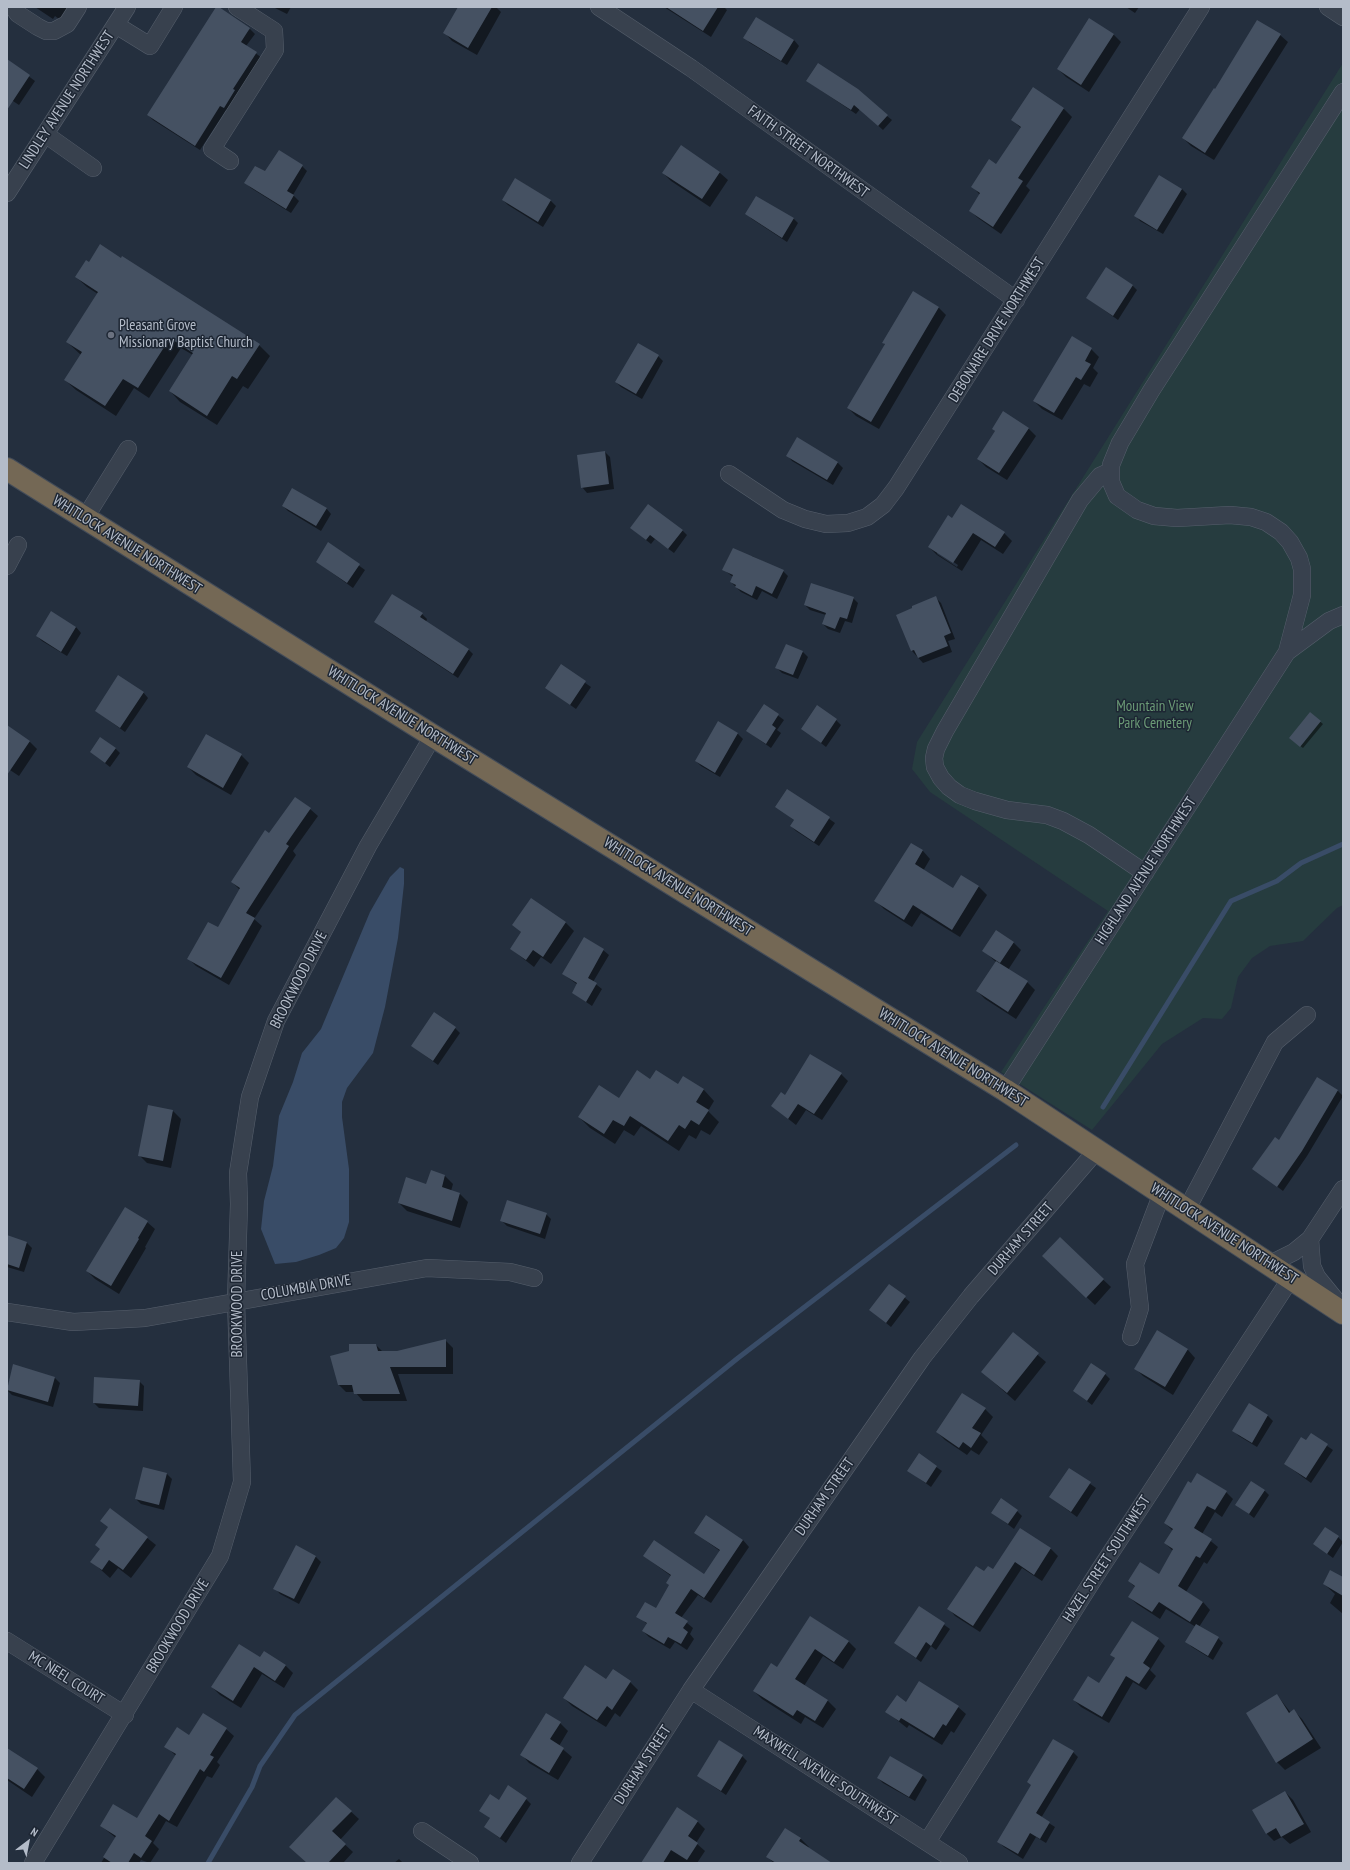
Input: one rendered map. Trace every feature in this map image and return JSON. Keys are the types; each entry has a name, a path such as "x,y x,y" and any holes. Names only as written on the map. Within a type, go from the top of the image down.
{"highway":[{"name":"WHITLOCK AVENUE NORTHWEST","path":"7,469 433,736 1005,1090 1343,1313"}],"street":[{"path":"13,7 18,14 46,31 54,31 67,24 78,7"},
{"name":"LINDLEY AVENUE NORTHWEST","path":"7,193 127,7"},
{"path":"116,25 150,46 174,7"},
{"path":"230,161 212,149 275,50 274,31 236,7"},
{"name":"FAITH STREET NORTHWEST","path":"599,7 691,68 1016,300"},
{"name":"DEBONAIRE DRIVE NORTHWEST","path":"729,474 782,510 805,519 826,524 848,523 867,517 883,505 896,488 1201,7"},
{"path":"1328,7 1343,17"},
{"path":"1287,652 1302,596 1302,569 1299,558 1290,542 1281,532 1266,522 1251,517 1230,515 1177,518 1154,516 1137,510 1117,496 1111,482 1111,465 1120,443 1151,391 1343,92"},
{"path":"45,134 93,168"},
{"path":"85,518 128,449"},
{"path":"1111,471 1100,476 1080,500 945,731 936,749 934,758 935,767 940,778 960,795 1007,810 1047,815 1063,821 1089,835 1145,873"},
{"path":"7,566 18,545"},
{"path":"1287,652 1329,621 1343,615"},
{"name":"HIGHLAND AVENUE NORTHWEST","path":"1005,1090 1287,652"},
{"name":"BROOKWOOD DRIVE","path":"34,1863 220,1556 242,1482 236,1301 239,1204 238,1173 252,1089 276,1021 368,846 433,736"},
{"path":"1187,1209 1275,1042 1307,1015"},
{"name":"DURHAM STREET","path":"580,1863 691,1690 922,1358 976,1290 1097,1150"},
{"path":"1270,1264 1294,1252 1310,1239 1343,1189"},
{"path":"1131,1337 1140,1308 1135,1264 1162,1193"},
{"path":"1310,1239 1312,1266 1317,1278 1343,1309"},
{"name":"COLUMBIA DRIVE","path":"7,1312 72,1322 145,1318 427,1268 510,1272 534,1278"},
{"name":"HAZEL STREET SOUTHWEST","path":"927,1842 1100,1569 1291,1278"},
{"name":"MC NEEL COURT","path":"7,1641 125,1715"},
{"name":"MAXWELL AVENUE SOUTHWEST","path":"691,1690 959,1863"},
{"path":"422,1831 470,1863"}],"green space":[{"name":"Mountain View Park Cemetery","path":"1343,63 1343,905 1337,908 1303,941 1270,946 1252,958 1238,977 1231,1008 1222,1019 1203,1018 1162,1044 1092,1130 1001,1072 1108,911 930,792 912,769 917,742"}],"water":[{"path":"400,867 404,869 404,884 398,938 385,1007 373,1053 347,1088 342,1102 342,1117 349,1169 349,1222 344,1238 336,1248 319,1255 296,1262 275,1264 261,1229 264,1201 273,1166 279,1116 293,1082 302,1053 321,1029 370,912 390,877"}],"building":[{"path":"216,7 219,7 250,28 241,42 257,52 233,89 235,90 224,108 220,106 195,146 147,115"},
{"path":"458,7 492,7 468,48 443,33"},
{"path":"666,7 718,7 703,31"},
{"path":"756,17 794,40 781,61 743,38"},
{"path":"1089,18 1114,34 1081,85 1057,69"},
{"path":"1257,20 1281,34 1205,153 1182,138 1214,88 1215,89"},
{"path":"7,59 30,75 7,110"},
{"path":"818,63 858,89 888,115 878,126 854,105 851,110 806,81"},
{"path":"1033,87 1064,108 1018,178 1023,181 993,227 969,211 980,193 971,187 989,159 996,164 1021,127 1011,120"},
{"path":"681,145 720,172 702,199 662,173"},
{"path":"279,150 303,165 287,191 294,195 286,209 244,183 255,166 265,171"},
{"path":"1159,175 1182,189 1157,230 1134,216"},
{"path":"515,178 551,200 538,222 502,200"},
{"path":"756,196 794,218 782,238 745,214"},
{"name":"Pleasant Grove Missionary Baptist Church","path":"100,244 121,258 122,256 260,344 237,379 232,376 207,416 169,391 193,353 170,338 138,388 123,379 105,406 64,380 82,352 66,342 98,292 75,277 86,260 89,262"},
{"path":"1106,267 1133,285 1113,316 1086,298"},
{"path":"913,291 939,307 871,422 847,408 885,344 882,343"},
{"path":"1072,336 1092,348 1085,361 1091,364 1081,380 1076,377 1054,413 1033,401"},
{"path":"638,343 659,355 636,394 615,382"},
{"path":"1003,411 1029,428 999,473 977,459 995,431 992,429"},
{"path":"797,437 838,462 827,480 786,456"},
{"path":"605,451 609,484 581,488 577,455"},
{"path":"292,488 327,508 316,526 282,506"},
{"path":"648,504 683,530 668,549 650,535 646,540 630,528"},
{"path":"961,504 1005,532 995,547 973,533 953,563 928,547 948,515 952,518"},
{"path":"328,542 360,564 347,583 316,562"},
{"path":"733,548 784,570 772,594 756,586 752,596 735,587 736,585 730,582 733,575 722,570"},
{"path":"811,583 854,597 847,619 840,617 835,629 822,624 826,613 804,605"},
{"path":"392,594 423,613 420,617 469,649 453,674 374,622"},
{"path":"936,596 951,633 944,636 948,646 918,658 914,650 911,651 896,615 912,608 912,606"},
{"path":"51,611 76,627 61,652 36,636"},
{"path":"786,644 803,651 793,675 775,668"},
{"path":"561,664 586,681 570,705 545,688"},
{"path":"118,675 144,692 120,728 95,711"},
{"path":"764,704 779,714 772,725 776,728 766,744 746,731"},
{"path":"817,705 837,719 821,743 801,729"},
{"path":"1310,712 1321,721 1300,747 1289,738"},
{"path":"718,721 738,733 715,773 695,761"},
{"path":"7,725 30,741 7,775"},
{"path":"206,734 242,754 223,788 187,767"},
{"path":"100,737 116,748 105,763 90,752"},
{"path":"787,789 830,817 814,842 790,826 794,820 775,807"},
{"path":"295,797 311,808 286,844 289,846 246,913 255,918 221,978 187,959 208,922 218,927 240,888 231,882 265,830 269,833"},
{"path":"911,843 923,850 915,864 953,888 961,875 979,886 952,930 913,905 904,920 874,901"},
{"path":"531,898 566,922 543,957 533,950 526,960 510,949 521,932 512,925"},
{"path":"996,930 1014,942 1000,963 982,951"},
{"path":"584,937 604,949 588,978 597,983 586,1002 572,993 577,983 562,974"},
{"path":"996,961 1028,981 1008,1012 976,991"},
{"path":"434,1012 456,1027 433,1061 411,1046"},
{"path":"810,1054 842,1073 814,1114 798,1104 788,1119 771,1106 781,1092 785,1095"},
{"path":"637,1070 650,1079 656,1070 678,1084 683,1076 704,1089 696,1102 709,1110 699,1125 691,1120 685,1129 679,1125 668,1141 630,1116 624,1126 613,1120 604,1134 578,1117 599,1085 619,1098"},
{"path":"1317,1077 1338,1090 1302,1151 1277,1187 1252,1169 1275,1137 1279,1140"},
{"path":"148,1105 173,1110 163,1161 138,1156"},
{"path":"431,1170 445,1175 442,1187 460,1193 452,1221 398,1203 406,1177 426,1184"},
{"path":"507,1200 547,1213 540,1234 500,1221"},
{"path":"125,1207 148,1221 111,1286 86,1271"},
{"path":"7,1235 27,1242 19,1268 7,1264"},
{"path":"1060,1237 1104,1279 1086,1298 1042,1256"},
{"path":"889,1284 906,1296 886,1323 869,1310"},
{"path":"1157,1330 1188,1349 1165,1387 1134,1369"},
{"path":"1013,1332 1039,1353 1007,1393 981,1372"},
{"path":"446,1339 446,1367 390,1367 400,1394 354,1394 352,1385 338,1385 330,1356 349,1351 349,1344 376,1344 378,1351 397,1351"},
{"path":"1091,1363 1106,1373 1087,1401 1073,1391"},
{"path":"13,1364 55,1377 48,1402 7,1390"},
{"path":"94,1377 140,1380 138,1406 93,1403"},
{"path":"962,1393 986,1408 972,1428 981,1433 971,1448 963,1442 959,1448 936,1432"},
{"path":"1249,1403 1268,1415 1252,1443 1232,1431"},
{"path":"1311,1433 1328,1444 1306,1478 1284,1464 1301,1437 1306,1440"},
{"path":"919,1453 937,1466 926,1483 907,1471"},
{"path":"143,1467 167,1473 159,1505 135,1499"},
{"path":"1069,1468 1091,1482 1071,1512 1049,1497"},
{"path":"1197,1473 1227,1491 1215,1510 1207,1506 1194,1528 1212,1539 1200,1558 1196,1556 1178,1586 1203,1602 1190,1622 1159,1602 1152,1612 1128,1597 1135,1586 1128,1581 1140,1562 1159,1574 1173,1549 1164,1543 1173,1529 1164,1523 1188,1481 1191,1483"},
{"path":"1251,1481 1265,1490 1249,1514 1235,1505"},
{"path":"1001,1498 1018,1510 1008,1524 991,1513"},
{"path":"110,1508 148,1537 123,1570 109,1560 102,1570 90,1562 100,1549 95,1545 108,1527 100,1521"},
{"path":"706,1515 743,1540 704,1598 691,1589 675,1613 688,1621 683,1628 688,1632 681,1644 668,1637 664,1644 642,1631 647,1623 636,1617 645,1602 656,1608 669,1585 666,1583 671,1575 643,1556 654,1540 704,1574 720,1550 694,1533"},
{"path":"1325,1527 1339,1536 1327,1554 1313,1544"},
{"path":"1020,1528 1051,1548 1034,1575 1015,1562 973,1626 947,1609 976,1566 984,1571 988,1566 993,1569"},
{"path":"296,1545 316,1556 294,1599 273,1589"},
{"path":"1330,1570 1343,1577 1343,1596 1323,1584"},
{"path":"919,1606 945,1623 931,1646 926,1642 916,1658 894,1643"},
{"path":"810,1616 849,1641 834,1662 815,1649 795,1679 828,1700 815,1721 797,1710 793,1716 753,1691 771,1663 777,1667"},
{"path":"1132,1621 1159,1638 1143,1663 1150,1668 1139,1684 1126,1676 1102,1717 1073,1700 1088,1676 1099,1683 1115,1658 1110,1655"},
{"path":"1196,1624 1219,1637 1208,1656 1185,1642"},
{"path":"239,1644 260,1657 264,1651 286,1665 275,1681 254,1667 233,1701 211,1687"},
{"path":"585,1665 606,1679 613,1669 631,1681 612,1710 607,1706 597,1720 563,1698"},
{"path":"919,1681 959,1706 946,1726 943,1724 934,1738 901,1718 899,1721 885,1712 897,1695 906,1702"},
{"path":"1277,1694 1289,1713 1294,1709 1313,1739 1276,1763 1246,1713"},
{"path":"203,1713 227,1728 210,1755 214,1757 204,1772 200,1769 169,1821 159,1814 145,1836 152,1841 141,1858 134,1853 128,1863 112,1863 103,1857 116,1836 100,1826 113,1804 137,1818 176,1754 164,1747 177,1727 189,1735"},
{"path":"546,1713 561,1722 550,1739 564,1748 549,1773 520,1755"},
{"path":"1053,1739 1074,1751 1036,1813 1050,1822 1040,1839 1030,1833 1018,1854 997,1842 1031,1785 1027,1782"},
{"path":"719,1740 743,1755 721,1791 697,1776"},
{"path":"7,1748 38,1768 24,1789 7,1778"},
{"path":"890,1756 923,1775 909,1797 877,1778"},
{"path":"508,1785 527,1798 500,1838 484,1827 490,1818 479,1811 490,1794 499,1800"},
{"path":"1285,1791 1304,1824 1281,1837 1276,1828 1266,1834 1252,1810"},
{"path":"336,1797 352,1811 332,1831 346,1844 328,1863 307,1863 289,1847"},
{"path":"677,1807 698,1821 688,1836 698,1843 687,1860 671,1850 663,1863 641,1863"},
{"path":"785,1828 801,1838 799,1841 832,1863 776,1863 766,1857"}],"waterway":[{"path":"1103,1107 1231,901 1277,881 1301,863 1343,844"},
{"path":"208,1863 252,1787 260,1766 295,1715 738,1358 1016,1145"}],"place":[{"name":"Pleasant Grove Missionary Baptist Church","path":"111,335"}]}
